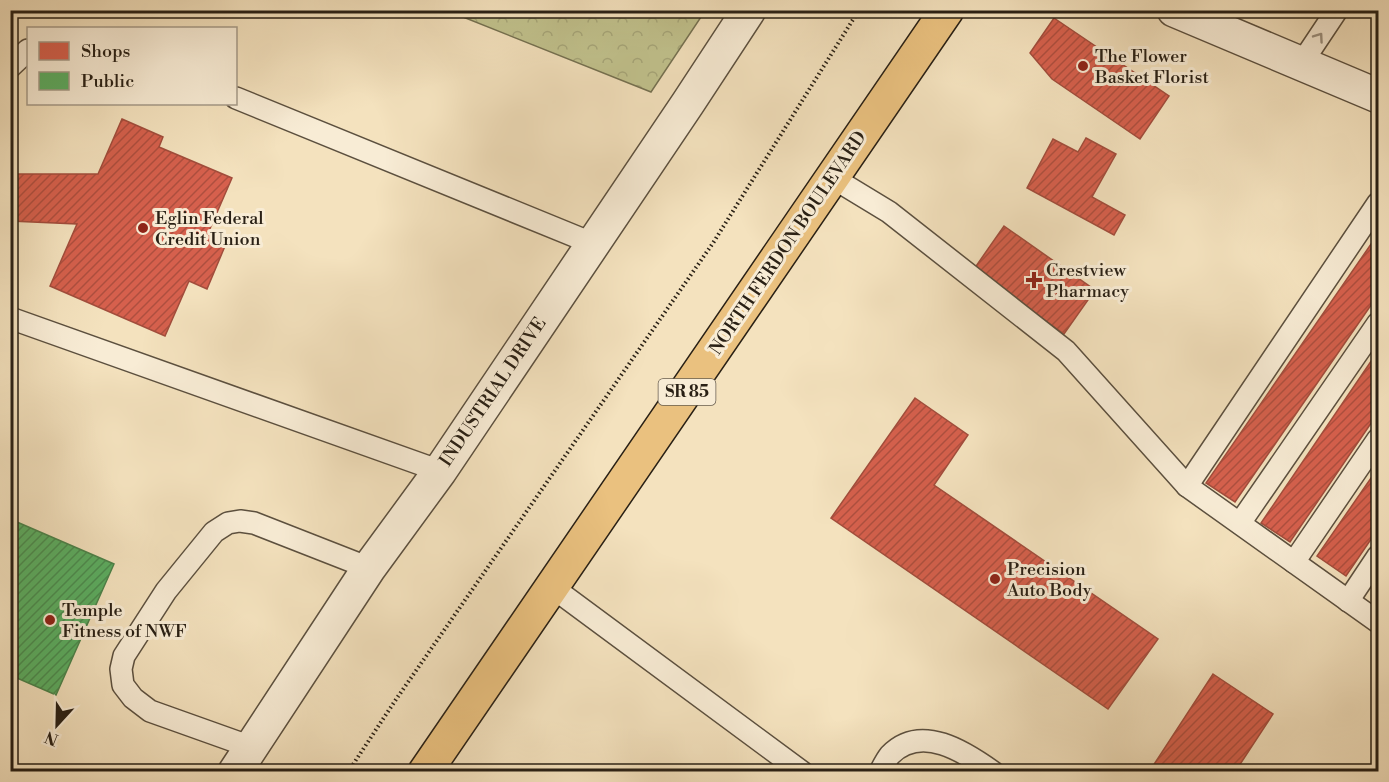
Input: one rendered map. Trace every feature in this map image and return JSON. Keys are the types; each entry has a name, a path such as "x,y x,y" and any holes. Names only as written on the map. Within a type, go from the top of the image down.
{"main road":[{"name":"NORTH FERDON BOULEVARD","path":"425,771 947,10"}],"street":[{"name":"INDUSTRIAL DRIVE","path":"243,759 369,568 440,471 594,244 749,10"},
{"path":"1174,10 1378,96"}],"lane":[{"path":"1301,64 1337,10"},
{"path":"10,67 27,51"},
{"path":"237,98 594,244"},
{"path":"833,178 889,212 1066,351 1187,486 1378,622"},
{"path":"1187,486 1378,203"},
{"path":"10,318 440,471"},
{"path":"1240,524 1378,323"},
{"path":"1294,562 1378,440"},
{"path":"243,759 150,711 133,698 123,685 121,669 124,656 166,591 214,532 228,523 240,521 254,523 369,568"},
{"path":"1348,601 1378,556"},
{"path":"552,587 802,771"},
{"path":"880,771 890,755 912,741 940,742 969,754 993,771"}],"path":[{"path":"348,771 713,243 859,10"}],"green space":[{"path":"448,11 705,11 651,92"}],"building: Shops":[{"name":"The Flower Basket Florist","path":"1054,18 1169,96 1140,139 1052,79 1030,53"},
{"name":"Eglin Federal Credit Union","path":"122,119 163,137 159,147 232,178 209,231 228,239 207,289 189,281 165,336 50,286 77,224 10,221 11,174 98,174"},
{"path":"1086,138 1116,154 1092,197 1125,215 1114,235 1027,188 1053,139 1078,152"},
{"name":"Crestview Pharmacy","path":"1004,226 1095,290 1064,334 974,269"},
{"path":"1378,234 1378,295 1235,502 1206,483"},
{"path":"1378,351 1378,413 1290,542 1261,523"},
{"name":"Precision Auto Body","path":"915,398 968,435 934,485 1158,639 1108,709 831,518"},
{"path":"1378,468 1378,529 1346,576 1317,556"},
{"path":"1213,674 1273,714 1235,772 1149,772"}],"building: Public":[{"name":"Temple Fitness of NWF","path":"10,519 114,564 56,695 10,675"}],"place":[{"name":"The Flower Basket Florist","path":"1083,66"},
{"name":"Eglin Federal Credit Union","path":"143,228"},
{"name":"Crestview Pharmacy","path":"1034,280"},
{"name":"Precision Auto Body","path":"995,579"},
{"name":"Temple Fitness of NWF","path":"50,620"}]}
